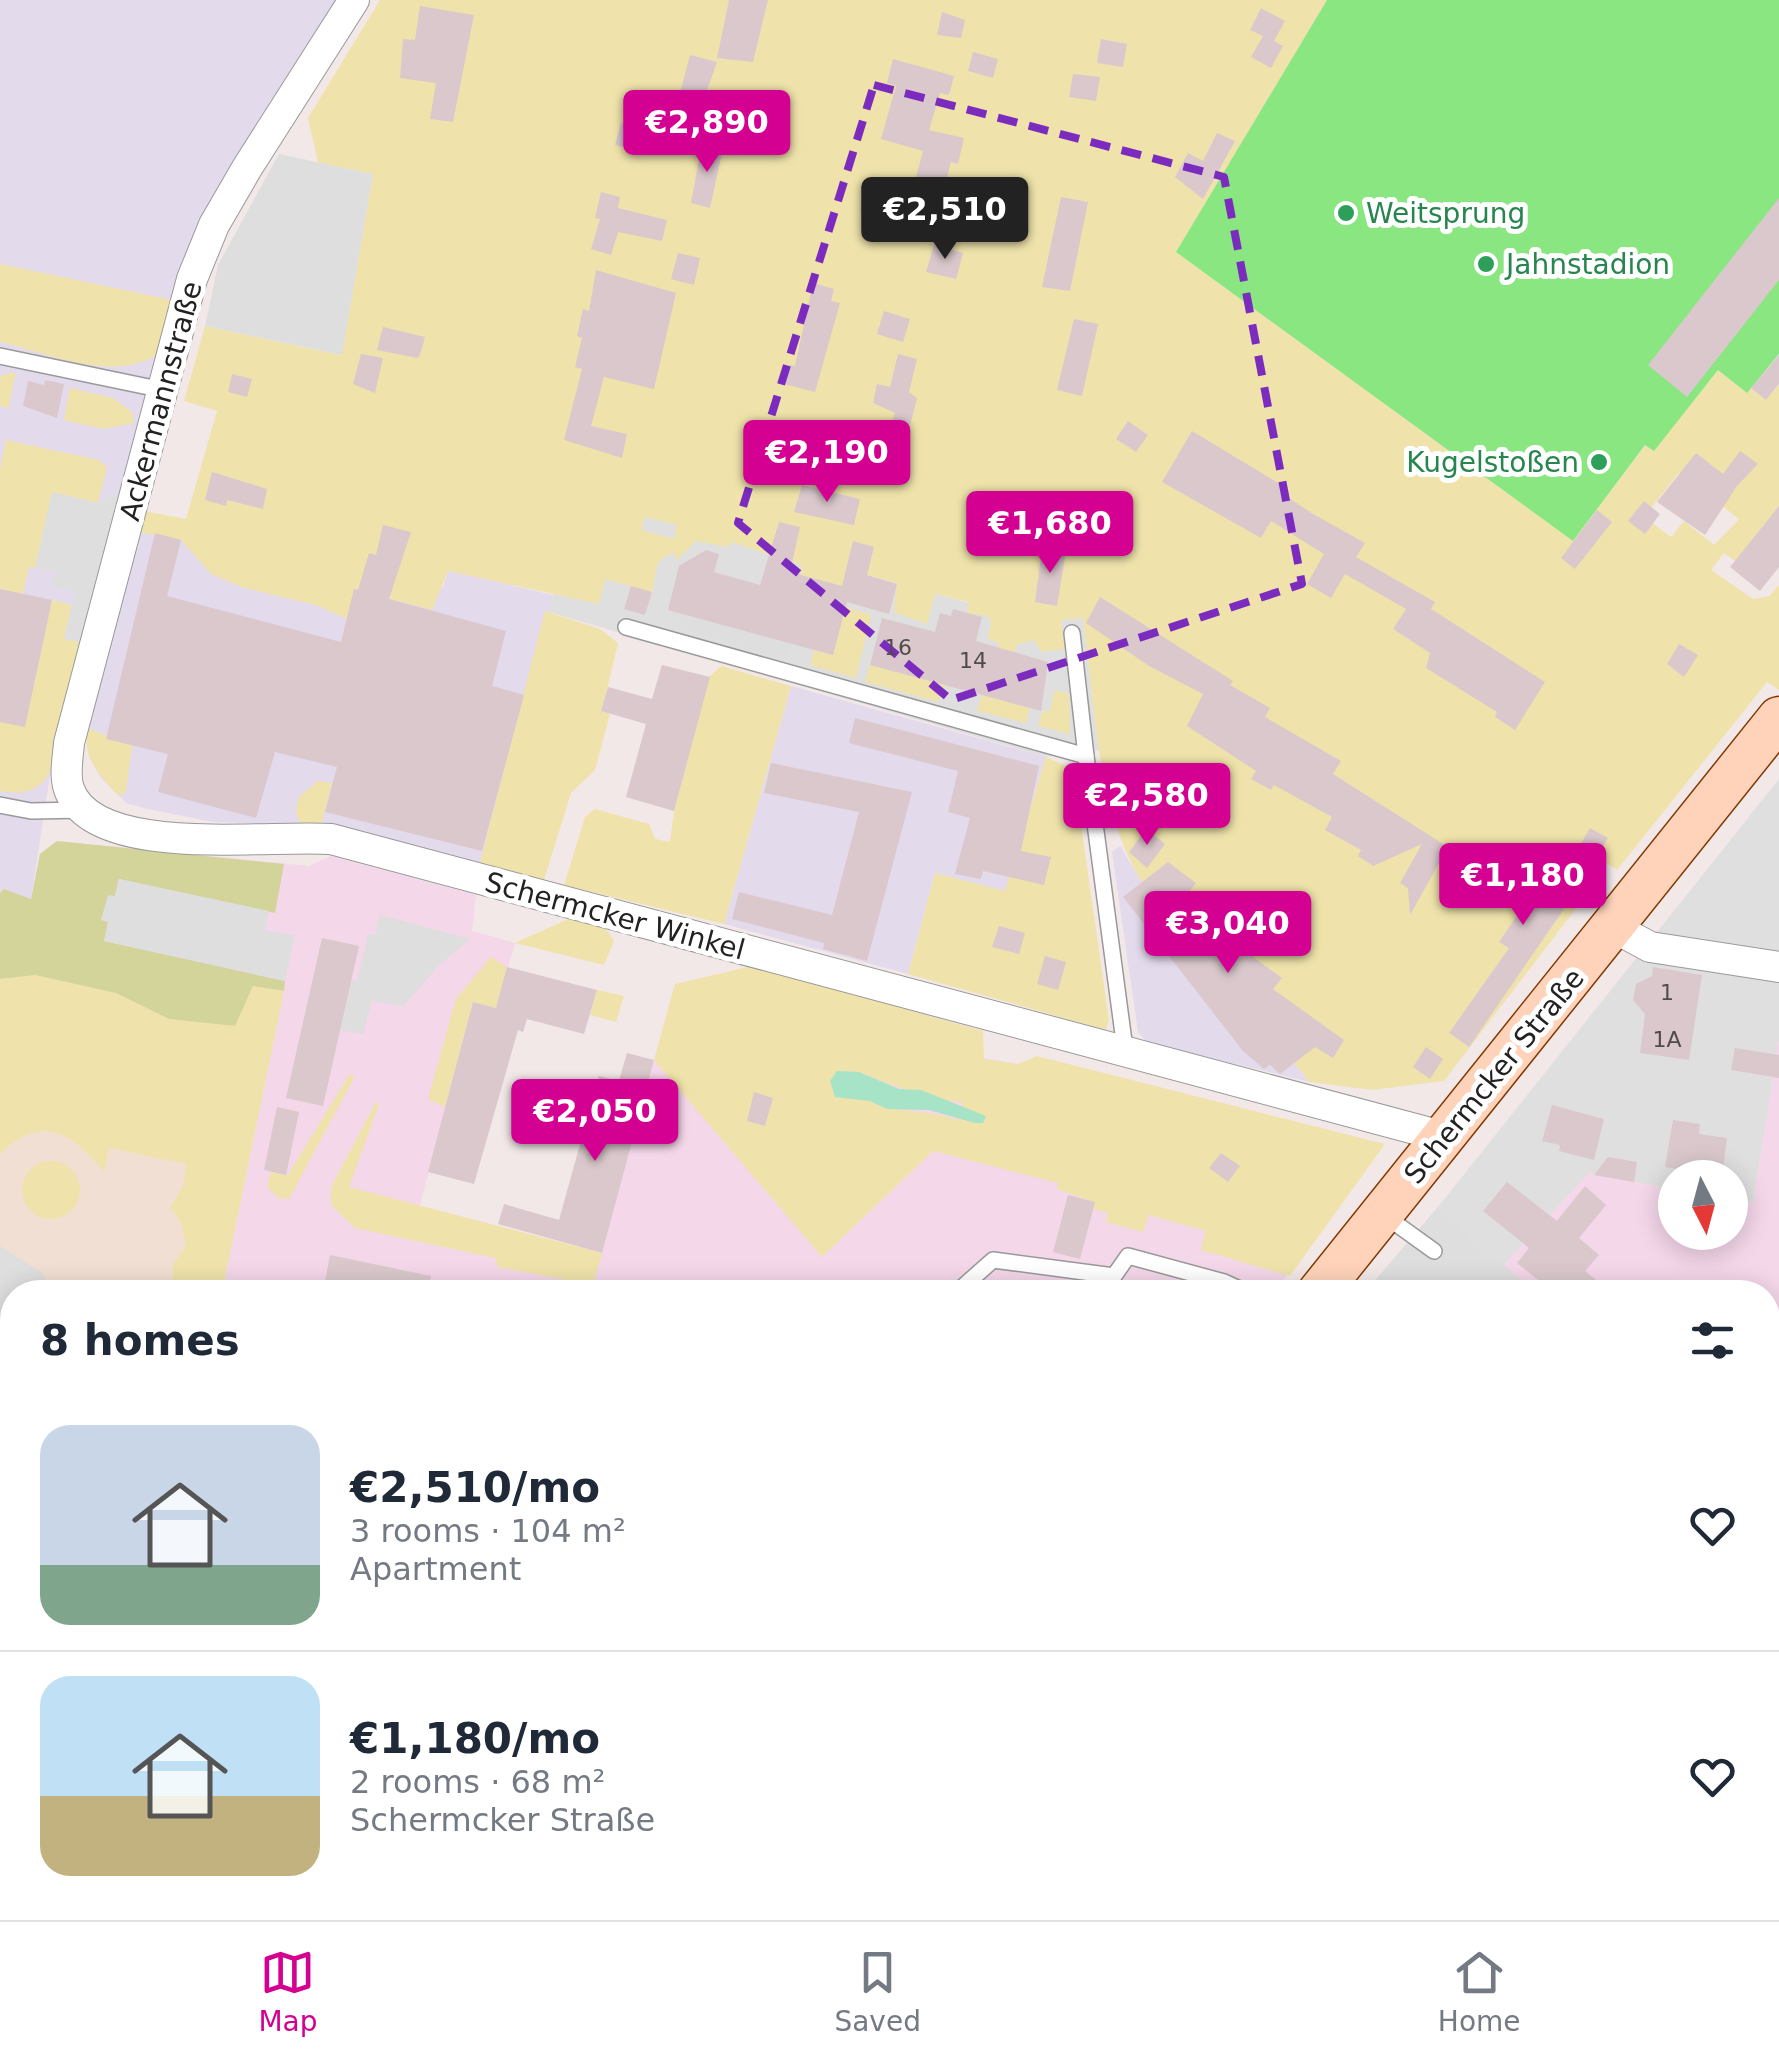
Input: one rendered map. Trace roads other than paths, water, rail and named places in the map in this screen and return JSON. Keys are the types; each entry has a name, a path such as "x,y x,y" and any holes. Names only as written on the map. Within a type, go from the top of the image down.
{"main road":[{"name":"Schermcker Straße","path":"1329,1280 1779,718"}],"street":[{"name":"Ackermannstraße","path":"92,817 69,791 69,742 192,279 214,225 354,0"},
{"name":"Schermcker Winkel","path":"92,817 146,836 331,839 1125,1048 1445,1137"},
{"path":"1613,927 1650,947 1779,967"}],"lane":[{"path":"0,356 164,390"},
{"path":"626,627 1086,756"},
{"path":"1072,633 1125,1048"},
{"path":"0,804 92,817"},
{"path":"1384,1215 1434,1251"},
{"path":"970,1280 993,1260 1114,1276 1128,1256 1217,1280"}],"place":[{"name":"Weitsprung","path":"1346,213"},
{"name":"Jahnstadion","path":"1486,264"},
{"name":"Kugelstoßen","path":"1599,462"}]}
